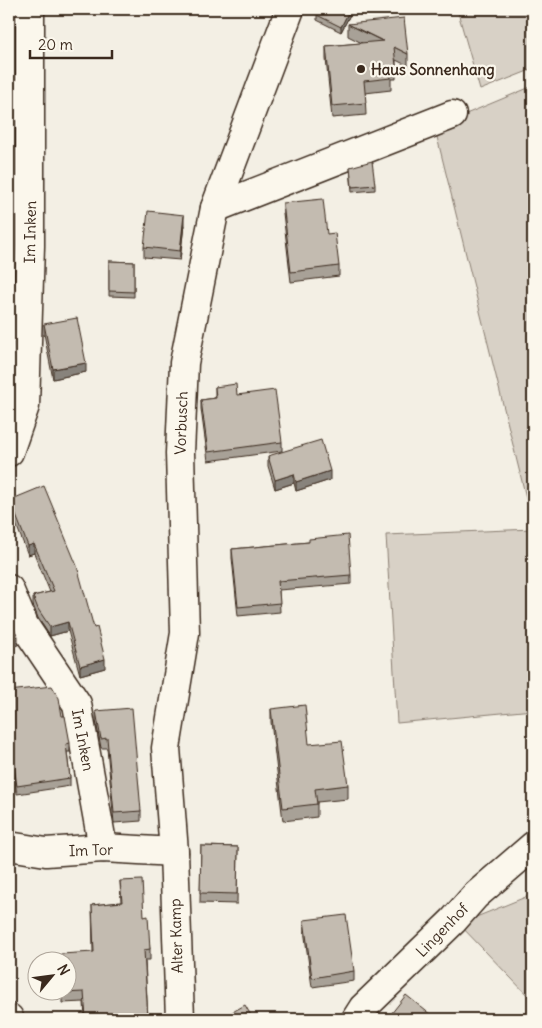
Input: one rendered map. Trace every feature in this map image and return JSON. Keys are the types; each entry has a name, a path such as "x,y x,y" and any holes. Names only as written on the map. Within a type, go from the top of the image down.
{"street":[{"name":"Im Inken","path":"9,452 25,406 30,246 30,9"},
{"name":"Vorbusch","path":"174,852 166,748 185,633 180,453 184,363 214,208 290,9"},
{"path":"214,208 452,115"},
{"name":"Im Inken","path":"9,589 24,625 77,704 104,848"},
{"name":"Im Tor","path":"9,846 46,852 104,848 174,852"},
{"name":"Lingenhof","path":"356,1019 363,1008 454,921 475,896 533,846"},
{"name":"Alter Kamp","path":"174,852 180,1019"}],"shaded area":[{"path":"457,9 533,9 533,69 480,90"},
{"path":"533,86 533,526 437,137 454,119"},
{"path":"533,529 533,710 397,723 386,535"},
{"path":"533,894 533,1001 459,924"}],"building":[{"path":"320,9 350,9 341,27 317,15"},
{"name":"Haus Sonnenhang","path":"404,18 408,54 394,47 396,66 390,67 391,78 364,81 366,103 332,106 326,46 383,41 348,24"},
{"path":"372,161 375,185 352,187 350,167"},
{"path":"323,199 327,234 335,233 339,266 291,272 283,203"},
{"path":"148,211 184,215 180,251 144,247"},
{"path":"109,261 134,262 134,292 109,291"},
{"path":"77,318 86,363 53,369 44,324"},
{"path":"236,384 237,395 275,390 282,442 208,452 201,400 216,398 215,387"},
{"path":"321,440 330,471 296,482 294,474 275,480 268,456"},
{"path":"44,486 77,566 94,628 97,627 105,659 80,666 68,622 50,627 38,609 33,596 54,591 34,544 28,546 10,500"},
{"path":"348,535 351,575 278,581 280,603 238,607 232,549 309,542 309,539"},
{"path":"9,620 18,636 9,638"},
{"path":"9,650 14,658 9,661"},
{"path":"52,686 59,698 62,716 65,716 70,743 66,744 70,778 17,786 9,733 9,691"},
{"path":"305,705 309,744 342,741 348,785 315,789 317,804 283,808 271,709"},
{"path":"132,708 141,811 114,813 107,738 101,739 96,711"},
{"path":"201,846 238,847 237,894 200,893"},
{"path":"142,880 144,917 148,916 150,949 144,950 148,1019 86,1019 84,992 78,992 78,953 94,952 92,905 122,902 120,881"},
{"path":"346,915 354,971 312,978 304,920"},
{"path":"406,995 436,1019 387,1019"},
{"path":"245,1005 253,1019 220,1019"}],"place":[{"name":"Haus Sonnenhang","path":"361,69"}]}
